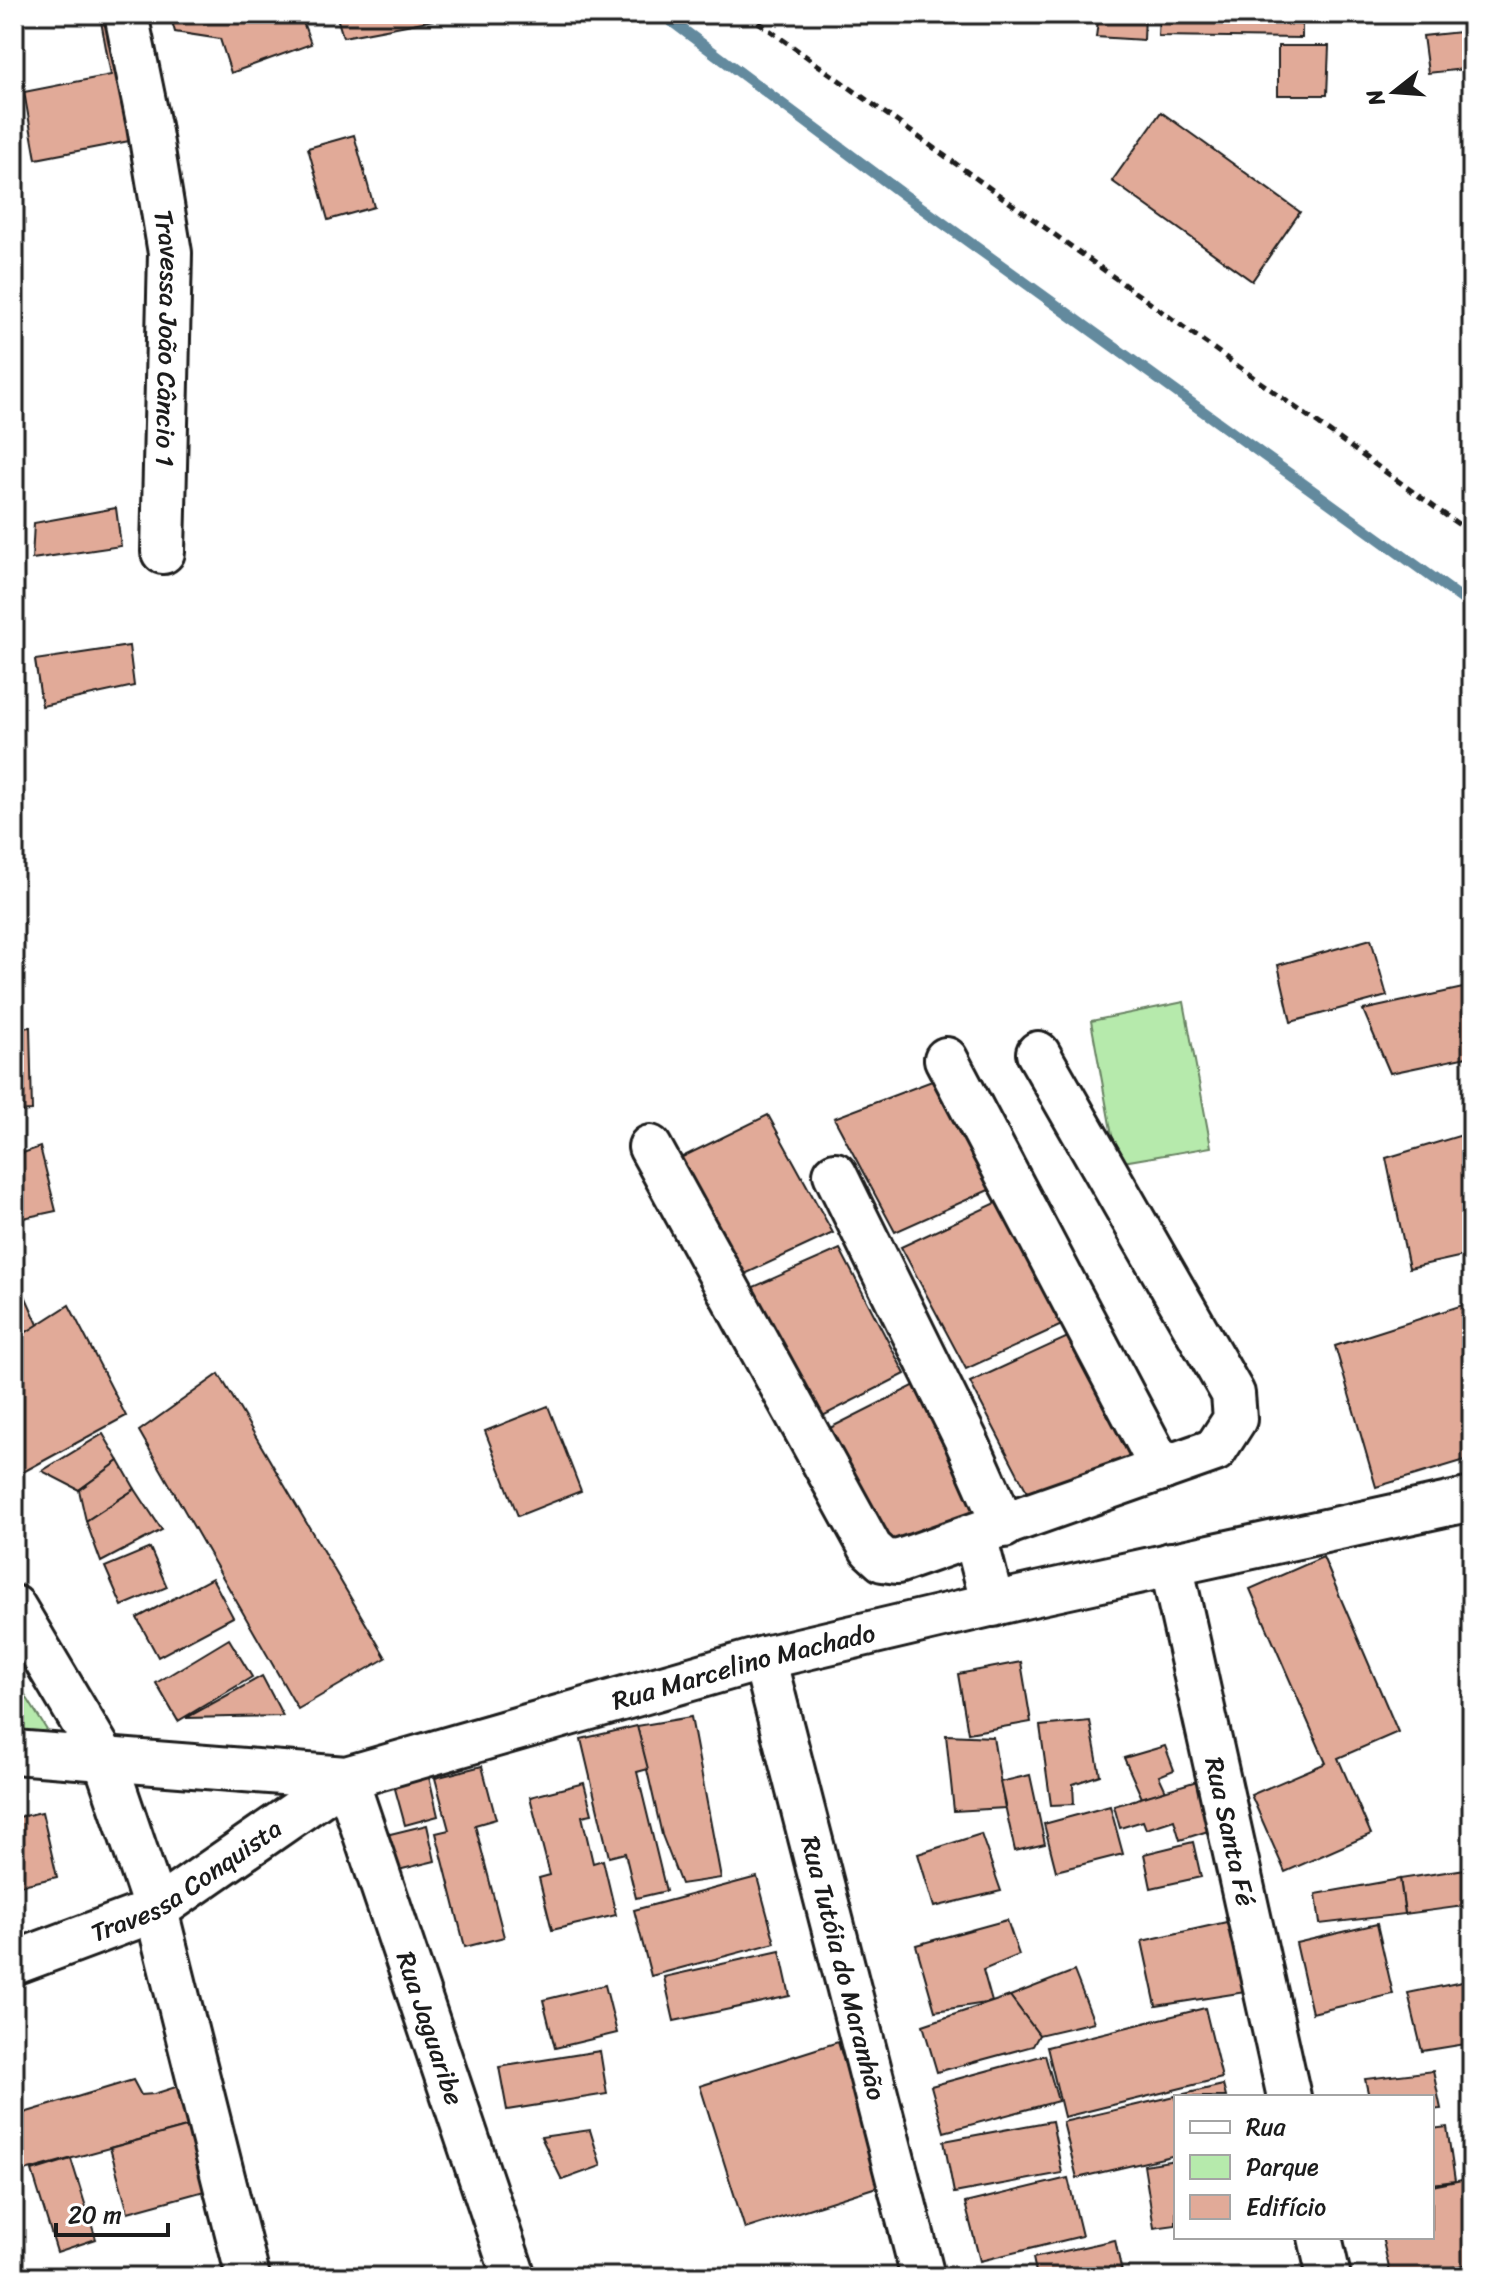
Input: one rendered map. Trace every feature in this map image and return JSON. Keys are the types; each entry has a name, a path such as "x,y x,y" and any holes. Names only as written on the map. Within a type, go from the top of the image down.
{"street":[{"name":"Travessa João Câncio 1","path":"126,14 170,253 163,552"},
{"path":"650,1147 871,1549 883,1560 897,1562 1215,1450 1235,1419 1233,1394 1038,1053"},
{"path":"946,1059 1162,1469"},
{"path":"835,1174 966,1440 990,1531 993,1605"},
{"name":"Rua Marcelino Machado","path":"14,1752 346,1778 764,1658 1171,1564 1472,1499"},
{"path":"920,1555 938,1618"},
{"name":"Rua Santa Fé","path":"1171,1564 1289,2095"},
{"path":"14,1607 105,1760 156,1910 248,2277"},
{"name":"Rua Tutóia do Maranhão","path":"764,1658 923,2277"},
{"name":"Travessa Conquista","path":"14,1963 156,1910 346,1778"},
{"name":"Rua Jaguaribe","path":"346,1778 514,2277"},
{"path":"1320,2239 1329,2277"}],"path":[{"path":"747,14 1472,534"}],"green space":[{"path":"1184,1002 1211,1147 1117,1163 1091,1021"},
{"path":"14,1677 53,1740 14,1735"}],"building":[{"path":"108,14 150,137 36,159 24,92 111,75 100,16"},
{"path":"170,14 300,14 311,44 231,73 220,39 175,32"},
{"path":"336,14 443,14 444,18 343,37"},
{"path":"1099,14 1145,14 1144,40 1096,37"},
{"path":"1159,14 1302,14 1302,38 1158,36"},
{"path":"1460,32 1464,69 1428,73 1423,36"},
{"path":"1278,46 1329,46 1327,95 1278,95"},
{"path":"1161,112 1300,212 1252,281 1112,181"},
{"path":"354,135 374,207 328,220 308,148"},
{"path":"116,508 121,546 32,559 34,523"},
{"path":"129,646 134,686 42,706 35,660"},
{"path":"1371,939 1387,996 1291,1022 1278,965"},
{"path":"1472,986 1472,1056 1390,1073 1363,1010"},
{"path":"30,1027 32,1111 14,1112 14,1029"},
{"path":"932,1081 991,1189 895,1232 834,1118"},
{"path":"768,1115 833,1233 732,1280 668,1164"},
{"path":"1472,1132 1472,1254 1409,1268 1386,1158"},
{"path":"40,1147 56,1211 14,1220 14,1156"},
{"path":"998,1202 1064,1324 966,1369 901,1247"},
{"path":"840,1249 905,1374 811,1422 740,1293"},
{"path":"23,1291 40,1329 14,1338 14,1295"},
{"path":"1472,1302 1472,1458 1376,1487 1335,1346"},
{"path":"69,1305 126,1416 14,1477 14,1340"},
{"path":"1070,1336 1134,1455 1034,1505 970,1382"},
{"path":"219,1374 386,1658 298,1709 139,1431"},
{"path":"917,1384 986,1516 892,1558 818,1434"},
{"path":"548,1406 581,1491 518,1516 485,1431"},
{"path":"103,1434 119,1461 79,1490 42,1471"},
{"path":"119,1461 135,1489 86,1521 79,1490"},
{"path":"135,1489 162,1530 101,1562 86,1521"},
{"path":"150,1548 167,1587 122,1606 105,1567"},
{"path":"1323,1557 1398,1732 1338,1758 1371,1834 1285,1872 1251,1795 1326,1763 1250,1589"},
{"path":"212,1578 233,1617 158,1657 137,1618"},
{"path":"229,1639 252,1677 178,1721 156,1683"},
{"path":"1021,1662 1031,1722 968,1733 958,1674"},
{"path":"262,1676 283,1716 186,1718"},
{"path":"691,1717 721,1878 681,1884 662,1835 637,1726"},
{"path":"1090,1721 1100,1775 1073,1784 1074,1804 1051,1805 1040,1726"},
{"path":"637,1726 648,1769 637,1772 666,1891 636,1898 625,1853 609,1857 581,1739"},
{"path":"946,1735 993,1737 1005,1808 954,1811"},
{"path":"1165,1746 1174,1770 1159,1776 1166,1791 1142,1798 1124,1758"},
{"path":"482,1766 496,1819 475,1825 504,1937 465,1947 436,1833 449,1830 435,1778"},
{"path":"1030,1775 1045,1844 1015,1851 1000,1782"},
{"path":"429,1777 438,1816 405,1825 394,1785"},
{"path":"1197,1781 1211,1830 1180,1840 1174,1820 1146,1829 1143,1821 1120,1828 1114,1806"},
{"path":"584,1783 592,1814 582,1816 593,1863 603,1860 616,1915 552,1930 539,1878 550,1875 530,1797"},
{"path":"1110,1806 1123,1854 1056,1871 1044,1824"},
{"path":"42,1812 57,1877 14,1887 14,1818"},
{"path":"427,1825 435,1861 394,1871 386,1835"},
{"path":"981,1834 1001,1891 934,1907 918,1854"},
{"path":"1193,1842 1201,1877 1151,1888 1144,1854"},
{"path":"1472,1868 1472,1905 1405,1914 1400,1879"},
{"path":"757,1877 775,1943 651,1976 634,1910"},
{"path":"1400,1879 1405,1914 1320,1924 1316,1894"},
{"path":"1240,1919 1258,1990 1156,2006 1142,1941"},
{"path":"1007,1920 1019,1955 983,1970 992,2002 935,2011 916,1945"},
{"path":"1377,1924 1393,1994 1312,2013 1296,1943"},
{"path":"780,1951 790,1996 674,2021 664,1977"},
{"path":"1074,1971 1094,2022 1039,2035 1010,1996"},
{"path":"1472,1980 1472,2043 1422,2051 1408,1993"},
{"path":"605,1985 617,2033 555,2048 543,2000"},
{"path":"1010,1996 1039,2035 1033,2046 937,2072 923,2025"},
{"path":"1205,2008 1222,2078 1064,2117 1047,2047"},
{"path":"838,2042 883,2185 745,2229 700,2086"},
{"path":"600,2051 607,2094 507,2110 499,2067"},
{"path":"1045,2055 1058,2101 944,2132 931,2086"},
{"path":"1433,2071 1441,2109 1434,2110 1434,2095 1369,2095 1365,2079"},
{"path":"133,2080 141,2095 182,2085 190,2126 14,2174 14,2116"},
{"path":"1223,2085 1226,2095 1180,2095"},
{"path":"1174,2096 1174,2155 1077,2178 1063,2122"},
{"path":"1052,2121 1062,2173 954,2193 944,2141"},
{"path":"190,2126 208,2190 128,2212 110,2148"},
{"path":"1447,2127 1455,2181 1434,2184 1434,2129"},
{"path":"590,2130 601,2166 562,2180 541,2137"},
{"path":"71,2159 96,2239 57,2252 32,2171"},
{"path":"1174,2160 1174,2225 1154,2228 1144,2165"},
{"path":"1068,2178 1082,2236 980,2261 965,2203"},
{"path":"1472,2178 1472,2263 1412,2277 1391,2277 1382,2239 1434,2239 1434,2186"},
{"path":"1115,2240 1123,2277 1037,2277 1033,2258"}],"waterway":[{"path":"662,14 904,195 1472,606"}]}
